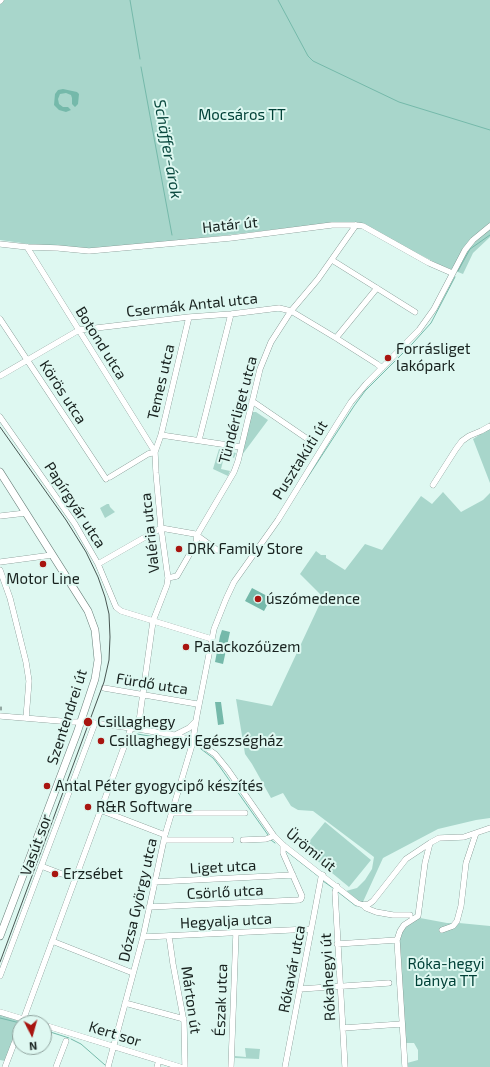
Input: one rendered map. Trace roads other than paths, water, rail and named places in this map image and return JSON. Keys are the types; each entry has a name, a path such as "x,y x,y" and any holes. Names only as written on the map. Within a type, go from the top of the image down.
{"main road":[{"name":"Szentendrei út","path":"0,472 88,611 96,636 98,652 97,671 80,722 0,936"}],"street":[{"name":"Határ út","path":"0,244 89,251 230,238 332,225 356,225 363,226 429,263 452,273"},
{"path":"356,225 318,279 291,311 378,364 382,368"},
{"name":"Pusztakúti út","path":"193,740 212,639 218,617 234,582 278,520 340,418 361,390 419,330 434,309 452,273 469,245 490,226"},
{"name":"Botond utca","path":"27,247 155,452"},
{"path":"332,260 416,312"},
{"path":"336,338 377,288"},
{"name":"Csermák Antal utca","path":"0,376 79,330 279,308 291,311"},
{"name":"Tündérliget utca","path":"168,578 177,576 196,543 197,535 231,479 236,466 260,369 271,342 291,311"},
{"path":"198,440 231,314"},
{"name":"Temes utca","path":"155,452 162,435 189,317"},
{"name":"Körös utca","path":"0,319 108,478 148,454 155,452"},
{"path":"252,402 309,440"},
{"name":"Papírgyár utca","path":"0,417 62,505 98,564 107,582 114,605 121,611 154,621"},
{"path":"433,485 462,441 490,426"},
{"path":"162,435 241,447"},
{"name":"Valéria utca","path":"138,729 154,621 167,585 168,578 161,528 155,452"},
{"path":"0,516 26,513"},
{"path":"98,564 161,528 197,535 217,550"},
{"path":"0,562 52,555"},
{"path":"0,570 10,598 26,662 29,681 26,718"},
{"path":"154,621 212,639"},
{"name":"Fürdő utca","path":"104,688 197,704"},
{"name":"Ürömi út","path":"0,716 95,723 138,729 193,740 209,749 220,760 274,836 283,845 357,903 376,912 393,915 410,915"},
{"path":"174,736 190,728 196,721"},
{"name":"Vasút sor","path":"0,976 95,723"},
{"path":"25,1015 131,728"},
{"name":"Dózsa György utca","path":"108,1066 143,937 164,837 193,740"},
{"path":"100,810 164,837 231,840"},
{"path":"172,813 245,813"},
{"path":"363,905 369,904 373,901 406,859 430,843 439,838 464,837 490,828"},
{"path":"442,930 452,926 457,921 461,906 466,863 476,833"},
{"path":"243,840 266,839 274,836"},
{"path":"405,1067 397,940 400,931 404,926 418,916 424,863 430,843"},
{"path":"283,845 283,853 293,875"},
{"path":"41,866 76,879"},
{"name":"Liget utca","path":"154,882 293,875"},
{"name":"Csörlő utca","path":"149,907 299,900 302,896 293,875"},
{"name":"Rókavár utca","path":"285,1067 321,878 323,875"},
{"name":"Rókahegyi út","path":"337,886 335,892 337,944 345,1067"},
{"name":"Hegyalja utca","path":"143,937 312,930"},
{"name":"Észak utca","path":"231,1067 236,933"},
{"name":"Márton út","path":"170,936 173,964 184,1019 184,1067"},
{"path":"337,944 397,940"},
{"path":"52,941 133,973"},
{"path":"300,990 389,983"},
{"path":"125,1003 184,1019"},
{"path":"0,1012 12,1017"},
{"path":"343,1028 402,1024"},
{"name":"Kert sor","path":"52,1027 180,1067"},
{"path":"56,1067 66,1041"},
{"path":"5,1067 12,1049"},
{"path":"157,1067 159,1060"}],"waterway":[{"name":"Schäffer-árok","path":"130,0 140,59"},
{"path":"278,0 308,56 313,61 399,102 490,130"},
{"name":"Schäffer-árok","path":"141,67 172,235"},
{"path":"458,271 470,249 490,235"},
{"path":"302,486 365,391 431,323 455,277"},
{"path":"137,734 186,742"},
{"path":"201,749 213,758 268,835"},
{"path":"271,840 275,843"},
{"path":"286,851 318,876"},
{"path":"323,881 333,888"},
{"path":"338,892 356,906"},
{"path":"0,1018 12,1021"},
{"path":"52,1033 69,1038"},
{"path":"71,1039 81,1044 105,1065"}],"tram line":[{"path":"0,427 66,520 86,552 98,577 105,597 109,614 110,637 109,660 104,682 0,962"}],"place":[{"name":"Forrásliget lakópark","path":"388,358"},
{"name":"DRK Family Store","path":"179,549"},
{"name":"Motor Line","path":"43,564"},
{"name":"úszómedence","path":"258,599"},
{"name":"Palackozóüzem","path":"186,647"},
{"name":"Csillaghegy","path":"88,722"},
{"name":"Csillaghegyi Egészségház","path":"101,741"},
{"name":"Antal Péter gyogycipő készítés","path":"47,786"},
{"name":"R&R Software","path":"88,807"},
{"name":"Erzsébet","path":"55,874"}],"park label":[{"name":"Mocsáros TT","path":"242,115"},
{"name":"Róka-hegyi bánya TT","path":"446,972"}]}
